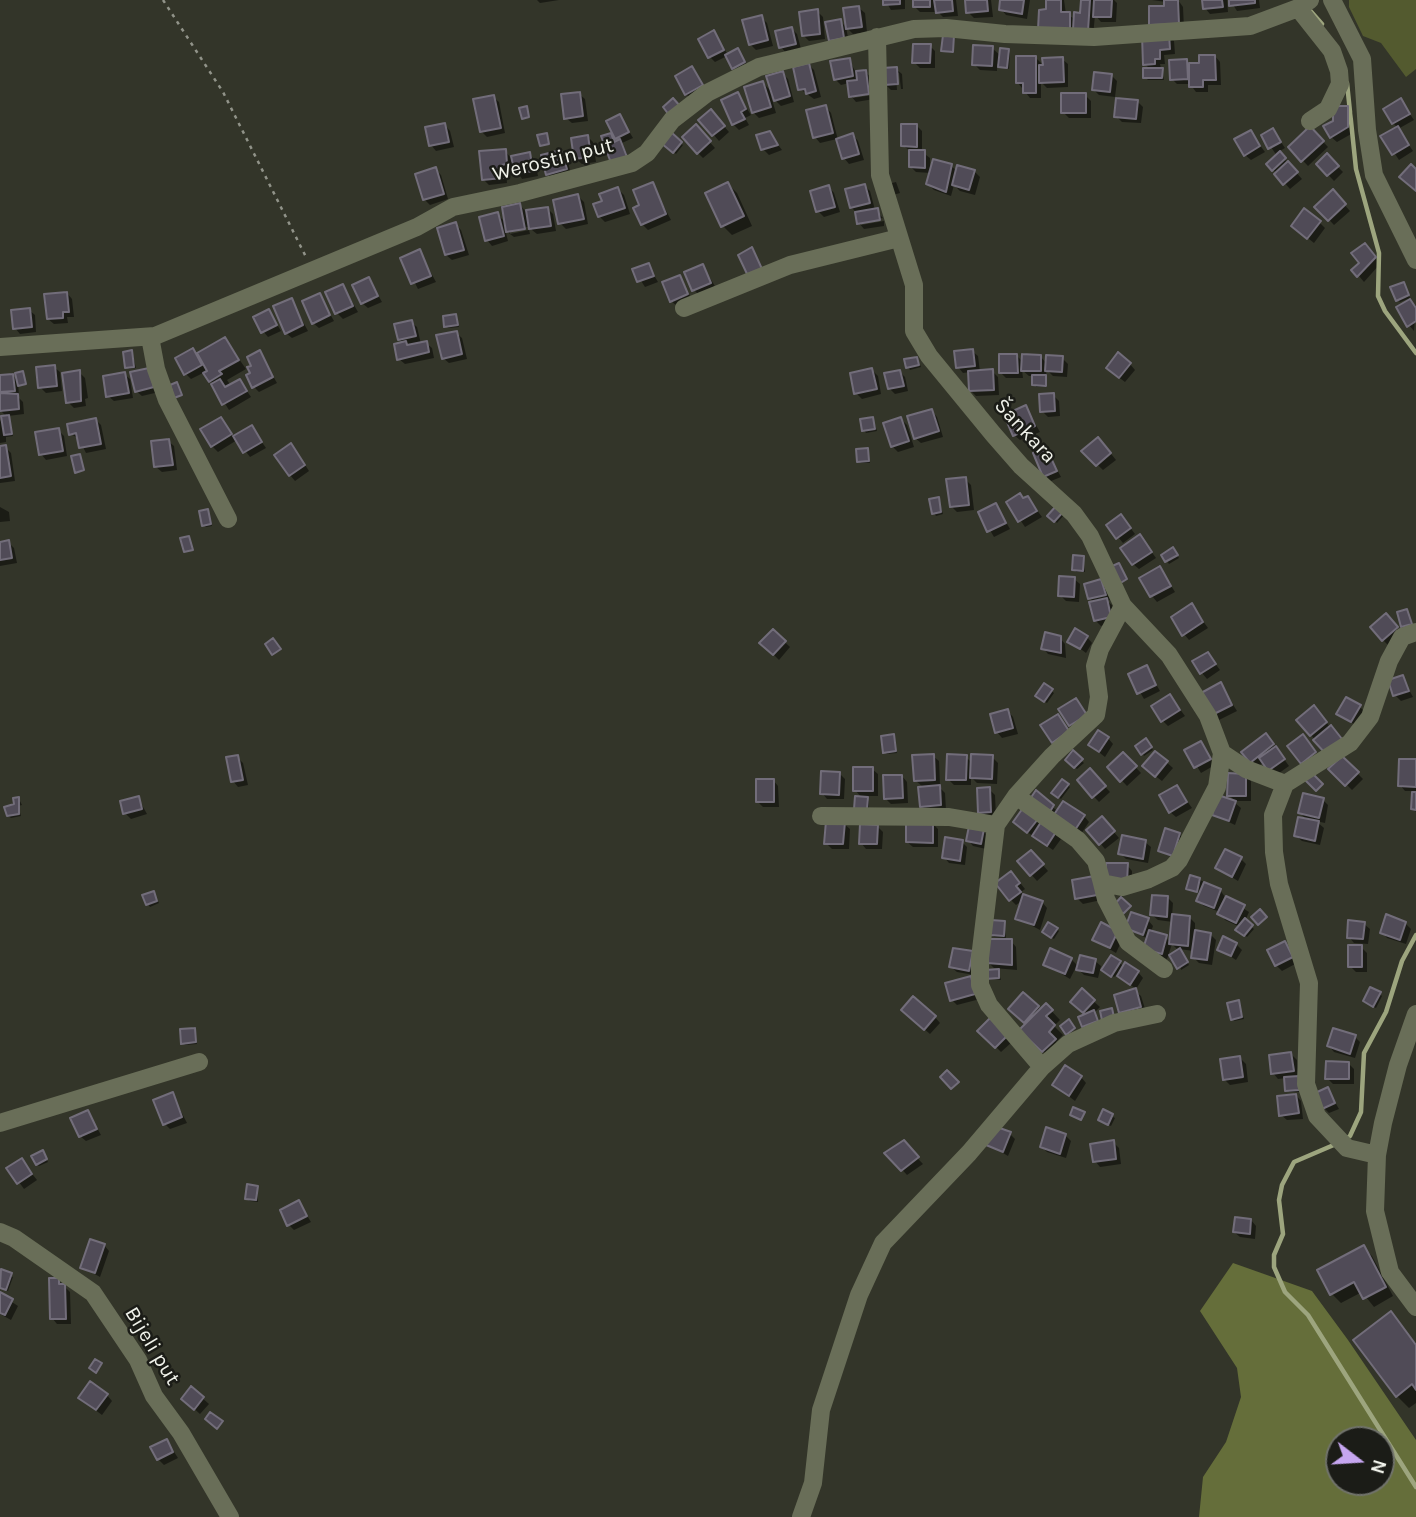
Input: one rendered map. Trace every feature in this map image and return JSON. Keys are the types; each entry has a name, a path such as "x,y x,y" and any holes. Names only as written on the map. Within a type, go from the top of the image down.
{"street":[{"path":"1332,0 1362,59 1367,130 1374,175 1416,260"},
{"name":"Werostin put","path":"0,347 150,337 417,227 453,207 520,193 632,163 647,153 672,120 707,93 759,67 914,29 946,28 1005,34 1094,37 1250,26 1302,5"},
{"path":"1302,5 1332,51 1340,84 1328,109 1310,121"},
{"name":"Šankara","path":"877,37 880,175 914,285 914,331 929,355 993,434 1021,466 1074,514 1090,536 1123,606 1169,655 1208,716 1222,753"},
{"path":"684,308 790,265 899,239"},
{"path":"150,337 167,400 228,519"},
{"path":"1042,1067 989,1005 980,985 980,958 996,824 1016,796 1052,756 1097,715 1099,707 1095,666 1100,649 1123,606"},
{"path":"1377,1155 1347,1148 1317,1116 1306,1084 1309,983 1279,884 1274,852 1273,816 1285,784 1350,743 1370,717 1389,661 1402,637 1416,632"},
{"path":"1102,883 1122,887 1172,868 1217,788 1222,753 1246,769 1285,784"},
{"path":"1016,796 1077,840 1096,862 1106,899 1128,942 1164,969"},
{"path":"821,816 949,817 996,824"},
{"path":"801,1517 813,1483 821,1410 859,1295 883,1243 970,1153 1042,1067 1087,1032 1157,1014"},
{"path":"1416,1014 1398,1065 1377,1155 1375,1211 1390,1272 1416,1307"},
{"path":"0,1123 199,1062"},
{"name":"Bijeli put","path":"0,1232 14,1238 93,1293 138,1360 154,1396 181,1433 230,1517"}],"path":[{"path":"163,0 223,92 314,271"}],"green space":[{"path":"1349,0 1416,0 1416,69 1406,77 1381,43 1363,36 1349,7"},
{"path":"1233,1263 1312,1291 1416,1440 1416,1517 1199,1517 1203,1477 1226,1442 1241,1397 1237,1368 1200,1311"}],"building":[{"path":"883,0 900,0 900,4 883,5"},
{"path":"913,0 930,0 930,7 913,7"},
{"path":"934,0 952,0 953,11 936,13"},
{"path":"965,0 987,0 988,11 966,13"},
{"path":"1000,0 1024,0 1022,14 999,10"},
{"path":"1046,0 1061,0 1061,12 1070,12 1070,30 1038,29 1039,10 1046,9"},
{"path":"1081,0 1090,0 1088,31 1073,30 1074,12 1080,13"},
{"path":"1094,0 1112,0 1111,17 1093,17"},
{"path":"1164,0 1178,0 1179,24 1149,25 1149,6 1164,6"},
{"path":"1202,0 1222,0 1223,7 1203,9"},
{"path":"1229,0 1255,0 1255,3 1229,6"},
{"path":"859,6 862,27 846,29 843,8"},
{"path":"818,9 820,34 802,36 799,12"},
{"path":"762,15 768,40 749,45 742,20"},
{"path":"841,19 844,38 829,41 825,22"},
{"path":"792,27 796,44 779,48 775,31"},
{"path":"714,30 724,50 708,58 698,39"},
{"path":"1169,34 1170,49 1160,50 1160,59 1155,59 1155,64 1143,65 1142,35"},
{"path":"943,35 954,35 953,52 941,51"},
{"path":"913,44 931,44 930,63 912,63"},
{"path":"973,45 993,46 992,66 972,65"},
{"path":"738,48 745,62 732,69 725,55"},
{"path":"1000,48 1009,49 1007,68 998,67"},
{"path":"1199,55 1215,55 1216,80 1203,80 1203,87 1189,87 1189,63 1199,63"},
{"path":"1016,56 1036,56 1036,93 1023,93 1023,83 1016,83"},
{"path":"1063,57 1064,82 1039,83 1039,65 1043,65 1042,58"},
{"path":"850,58 853,76 834,80 830,61"},
{"path":"1187,59 1188,79 1170,80 1169,60"},
{"path":"809,63 816,91 806,94 805,89 798,90 793,67"},
{"path":"692,66 703,85 685,95 675,76"},
{"path":"897,67 898,84 884,85 882,68"},
{"path":"1143,68 1163,68 1162,78 1143,78"},
{"path":"866,70 869,94 849,97 847,81 857,80 856,71"},
{"path":"783,71 790,96 774,101 766,76"},
{"path":"1094,72 1112,74 1110,92 1092,90"},
{"path":"763,81 771,107 752,113 744,87"},
{"path":"580,92 583,116 564,119 561,94"},
{"path":"738,92 746,109 741,112 745,119 732,125 721,100"},
{"path":"1061,93 1086,93 1086,113 1061,113"},
{"path":"494,95 501,128 480,132 473,99"},
{"path":"673,98 680,106 669,115 663,107"},
{"path":"1116,98 1138,100 1136,119 1114,117"},
{"path":"1401,98 1410,114 1392,124 1383,109"},
{"path":"826,105 833,133 813,138 806,110"},
{"path":"527,106 529,117 522,119 519,108"},
{"path":"1333,106 1348,106 1348,127 1330,138 1323,126 1333,121"},
{"path":"711,109 725,126 712,136 698,120"},
{"path":"620,114 629,132 615,139 606,121"},
{"path":"445,123 449,142 429,146 425,127"},
{"path":"696,124 711,141 697,154 682,137"},
{"path":"901,124 917,124 917,147 901,146"},
{"path":"1310,126 1324,141 1301,162 1288,147"},
{"path":"1398,126 1409,145 1392,155 1380,136"},
{"path":"1273,128 1281,142 1268,149 1261,135"},
{"path":"1251,130 1260,146 1244,156 1234,139"},
{"path":"770,131 778,145 761,150 756,135"},
{"path":"671,132 682,142 673,153 661,143"},
{"path":"547,133 549,144 540,146 537,135"},
{"path":"611,133 614,142 620,139 627,157 611,163 601,136"},
{"path":"853,133 859,154 842,159 836,139"},
{"path":"588,135 591,157 574,159 571,138"},
{"path":"506,149 507,164 501,165 503,178 482,180 479,151"},
{"path":"561,150 567,169 546,175 541,155"},
{"path":"909,150 925,150 925,168 909,167"},
{"path":"1280,151 1286,158 1272,171 1266,164"},
{"path":"530,152 533,171 515,174 511,156"},
{"path":"1327,153 1339,166 1327,176 1316,164"},
{"path":"933,159 952,164 946,192 926,184"},
{"path":"1288,161 1298,172 1283,185 1274,174"},
{"path":"1411,164 1416,169 1416,191 1399,177"},
{"path":"957,165 975,170 969,190 952,185"},
{"path":"436,167 444,194 423,200 415,174"},
{"path":"653,182 666,214 641,225 633,208 639,205 633,190"},
{"path":"728,182 744,216 721,227 705,193"},
{"path":"865,184 870,203 850,208 845,189"},
{"path":"829,185 835,207 816,212 810,191"},
{"path":"618,187 625,208 598,217 593,204 602,201 599,194"},
{"path":"1333,189 1346,204 1328,221 1314,207"},
{"path":"578,194 584,219 558,224 553,200"},
{"path":"520,203 525,229 506,232 502,207"},
{"path":"548,207 551,226 529,229 526,210"},
{"path":"878,208 880,220 857,224 855,212"},
{"path":"1304,208 1321,221 1307,239 1291,226"},
{"path":"498,212 504,236 485,241 479,217"},
{"path":"456,222 464,250 445,255 437,228"},
{"path":"1365,243 1376,257 1357,277 1351,270 1359,263 1351,253"},
{"path":"752,247 762,269 748,276 738,255"},
{"path":"420,249 431,276 411,284 400,258"},
{"path":"649,263 654,276 637,282 632,269"},
{"path":"703,264 711,283 692,291 684,272"},
{"path":"680,275 688,294 670,302 662,282"},
{"path":"369,277 378,296 361,304 352,285"},
{"path":"1404,282 1409,295 1396,301 1390,287"},
{"path":"343,284 353,306 335,314 325,292"},
{"path":"67,292 69,312 63,312 63,318 47,319 44,294"},
{"path":"320,293 330,315 312,324 302,301"},
{"path":"292,298 303,325 285,334 273,306"},
{"path":"1410,299 1416,308 1416,321 1407,327 1396,307"},
{"path":"30,308 32,327 13,329 11,310"},
{"path":"269,309 277,325 261,333 253,317"},
{"path":"456,314 458,325 444,327 443,316"},
{"path":"412,320 416,336 398,340 394,324"},
{"path":"457,331 462,354 442,359 436,335"},
{"path":"225,337 239,360 219,371 222,374 209,382 203,373 207,371 197,353"},
{"path":"406,341 407,345 427,341 429,352 397,360 394,344"},
{"path":"193,348 202,365 184,375 175,358"},
{"path":"973,349 975,366 956,368 954,351"},
{"path":"132,350 134,367 125,368 123,352"},
{"path":"260,350 273,377 252,388 246,375 250,373 247,367 251,366 247,357"},
{"path":"1118,352 1131,363 1119,378 1106,368"},
{"path":"999,354 1017,354 1018,373 999,373"},
{"path":"1022,354 1041,355 1041,371 1021,371"},
{"path":"1046,355 1063,356 1062,372 1045,371"},
{"path":"917,357 919,365 906,368 904,359"},
{"path":"55,365 57,386 38,388 36,367"},
{"path":"149,368 154,387 135,392 130,372"},
{"path":"872,368 877,389 854,394 850,373"},
{"path":"993,369 994,390 969,391 968,371"},
{"path":"80,370 81,401 66,403 62,373"},
{"path":"900,370 904,386 888,389 884,373"},
{"path":"23,371 26,384 18,386 15,373"},
{"path":"125,372 129,393 106,397 103,376"},
{"path":"13,374 15,391 0,392 0,375"},
{"path":"1032,375 1046,375 1046,386 1032,385"},
{"path":"220,379 225,387 240,379 247,391 222,405 211,384"},
{"path":"177,382 182,395 174,398 170,385"},
{"path":"0,393 18,394 19,409 0,411"},
{"path":"1054,393 1055,411 1040,412 1039,394"},
{"path":"1026,405 1035,426 1013,436 1004,415"},
{"path":"932,409 939,431 914,439 907,416"},
{"path":"9,415 12,434 4,435 1,416"},
{"path":"221,417 232,434 211,447 200,429"},
{"path":"873,417 875,429 862,431 860,419"},
{"path":"901,417 909,441 891,447 883,423"},
{"path":"96,418 101,444 79,448 76,433 69,435 67,424"},
{"path":"252,425 262,442 243,453 233,436"},
{"path":"59,428 63,451 39,455 35,432"},
{"path":"1098,437 1111,453 1096,466 1081,451"},
{"path":"169,439 173,465 154,467 151,441"},
{"path":"291,443 305,465 289,476 274,455"},
{"path":"6,445 11,476 0,478 0,446"},
{"path":"1046,447 1057,471 1043,477 1033,453"},
{"path":"868,448 869,461 857,462 856,449"},
{"path":"80,454 84,470 75,473 71,456"},
{"path":"966,477 969,505 950,507 946,479"},
{"path":"1020,493 1023,498 1028,496 1037,511 1018,522 1006,502"},
{"path":"939,497 941,512 932,514 929,499"},
{"path":"996,503 1006,523 987,532 978,512"},
{"path":"1056,506 1063,512 1054,522 1047,516"},
{"path":"208,509 211,524 202,526 199,511"},
{"path":"1121,514 1131,528 1116,539 1106,525"},
{"path":"1140,534 1152,552 1132,565 1120,548"},
{"path":"189,536 193,550 184,552 180,538"},
{"path":"9,540 12,558 0,560 0,542"},
{"path":"1173,547 1178,555 1165,562 1161,555"},
{"path":"1073,555 1084,556 1083,571 1072,570"},
{"path":"1119,563 1127,579 1119,584 1110,567"},
{"path":"1160,566 1171,586 1150,597 1139,578"},
{"path":"1059,576 1075,577 1074,597 1058,596"},
{"path":"1101,579 1106,595 1088,599 1084,584"},
{"path":"1107,598 1111,617 1094,621 1089,602"},
{"path":"1192,603 1203,622 1182,636 1171,617"},
{"path":"1407,609 1412,624 1401,627 1397,612"},
{"path":"1386,613 1398,627 1382,641 1370,627"},
{"path":"1075,628 1088,636 1080,649 1067,642"},
{"path":"773,629 786,641 773,655 759,643"},
{"path":"1045,632 1061,636 1061,653 1041,649"},
{"path":"273,638 281,649 272,655 265,644"},
{"path":"1208,652 1216,664 1200,674 1192,661"},
{"path":"1147,665 1156,685 1137,694 1128,674"},
{"path":"1403,675 1409,691 1393,696 1388,680"},
{"path":"1221,682 1232,705 1212,715 1201,693"},
{"path":"1044,683 1053,689 1044,702 1035,696"},
{"path":"1170,694 1180,710 1161,722 1151,706"},
{"path":"1346,697 1361,705 1351,722 1336,714"},
{"path":"1076,698 1087,715 1069,726 1058,709"},
{"path":"1314,705 1327,722 1310,736 1296,720"},
{"path":"1008,709 1013,728 995,733 990,714"},
{"path":"1058,714 1069,731 1052,743 1040,725"},
{"path":"1331,725 1342,739 1325,753 1313,740"},
{"path":"1098,730 1109,737 1099,752 1088,745"},
{"path":"1266,733 1274,744 1250,763 1241,752"},
{"path":"894,734 896,751 883,753 881,736"},
{"path":"1303,734 1316,752 1301,764 1287,746"},
{"path":"1146,738 1152,747 1141,755 1135,746"},
{"path":"1201,741 1211,759 1194,768 1184,750"},
{"path":"1276,746 1285,759 1268,771 1259,758"},
{"path":"1073,750 1083,759 1074,768 1065,760"},
{"path":"1155,751 1168,761 1155,777 1142,766"},
{"path":"1123,752 1137,766 1120,782 1107,767"},
{"path":"934,754 935,780 914,781 912,755"},
{"path":"947,754 967,755 966,780 946,780"},
{"path":"971,754 993,755 992,779 970,778"},
{"path":"238,755 243,780 231,782 226,757"},
{"path":"1342,756 1359,772 1345,786 1328,769"},
{"path":"1399,759 1416,759 1416,787 1398,786"},
{"path":"853,767 873,767 873,791 853,791"},
{"path":"1090,768 1106,786 1092,798 1077,780"},
{"path":"821,771 840,772 839,795 820,794"},
{"path":"1228,773 1246,774 1246,796 1227,796"},
{"path":"1312,773 1323,784 1316,791 1305,780"},
{"path":"883,775 902,775 903,798 884,799"},
{"path":"756,779 774,779 774,802 756,802"},
{"path":"1062,779 1069,784 1058,798 1051,793"},
{"path":"940,785 941,805 920,807 918,787"},
{"path":"1177,785 1187,802 1169,813 1159,795"},
{"path":"990,787 991,812 978,813 977,788"},
{"path":"1036,790 1054,805 1048,815 1028,802"},
{"path":"1412,792 1416,792 1416,810 1411,809"},
{"path":"1303,793 1324,798 1319,818 1298,813"},
{"path":"1218,795 1236,801 1229,821 1212,815"},
{"path":"139,796 142,809 123,814 120,801"},
{"path":"855,796 868,797 867,809 854,809"},
{"path":"19,797 19,814 7,816 4,807 14,804 13,798"},
{"path":"1063,801 1085,815 1075,830 1053,816"},
{"path":"1023,808 1038,819 1027,833 1013,822"},
{"path":"1102,816 1115,831 1099,845 1086,830"},
{"path":"1298,817 1319,821 1315,841 1294,836"},
{"path":"826,821 845,822 843,844 824,844"},
{"path":"906,821 933,822 933,843 906,842"},
{"path":"1041,822 1056,832 1047,846 1032,836"},
{"path":"860,824 878,825 877,844 859,844"},
{"path":"969,826 984,829 981,844 966,841"},
{"path":"1165,828 1180,833 1173,856 1158,851"},
{"path":"1122,835 1146,840 1143,859 1118,854"},
{"path":"945,837 963,840 960,861 942,858"},
{"path":"1225,849 1242,857 1232,877 1215,868"},
{"path":"1031,850 1044,864 1030,876 1017,861"},
{"path":"1106,863 1128,863 1127,882 1105,881"},
{"path":"1011,871 1020,883 1016,886 1021,892 1009,901 995,883"},
{"path":"1190,875 1200,878 1197,892 1186,889"},
{"path":"1094,876 1097,895 1075,899 1072,880"},
{"path":"1204,882 1221,889 1214,908 1196,901"},
{"path":"154,891 157,901 146,905 142,895"},
{"path":"1023,894 1043,901 1034,925 1015,919"},
{"path":"1152,895 1168,896 1167,917 1150,915"},
{"path":"1226,896 1245,905 1236,923 1217,914"},
{"path":"1121,897 1131,906 1123,914 1114,905"},
{"path":"1260,909 1267,917 1258,925 1251,917"},
{"path":"1131,912 1149,918 1143,935 1125,928"},
{"path":"1172,914 1190,916 1188,946 1169,944"},
{"path":"1386,914 1406,922 1400,940 1380,933"},
{"path":"1245,918 1253,925 1244,936 1235,930"},
{"path":"991,920 1005,921 1004,936 990,935"},
{"path":"1348,920 1365,922 1363,939 1347,938"},
{"path":"1048,922 1058,928 1051,938 1042,932"},
{"path":"1101,922 1118,931 1110,948 1092,940"},
{"path":"1149,930 1167,935 1162,954 1143,949"},
{"path":"1195,930 1211,933 1207,960 1191,958"},
{"path":"1223,936 1237,943 1231,956 1217,950"},
{"path":"987,939 1012,939 1012,965 987,963"},
{"path":"1285,941 1293,957 1275,966 1267,950"},
{"path":"1348,945 1362,945 1362,967 1348,967"},
{"path":"953,948 973,951 969,971 949,967"},
{"path":"1050,948 1072,958 1065,974 1043,965"},
{"path":"1180,948 1188,962 1177,969 1169,955"},
{"path":"1080,955 1096,959 1093,973 1076,970"},
{"path":"1111,955 1121,961 1111,977 1101,970"},
{"path":"1125,962 1139,971 1130,985 1117,976"},
{"path":"999,969 999,978 985,979 985,970"},
{"path":"971,976 975,994 950,1001 945,983"},
{"path":"1370,987 1381,992 1373,1007 1363,1001"},
{"path":"1082,988 1095,1000 1083,1013 1070,1002"},
{"path":"1136,988 1141,1007 1119,1013 1114,995"},
{"path":"1023,992 1039,1006 1024,1023 1008,1009"},
{"path":"913,996 936,1016 924,1030 901,1010"},
{"path":"1239,1000 1242,1017 1231,1020 1227,1003"},
{"path":"1046,1003 1053,1010 1046,1016 1055,1025 1049,1032 1056,1039 1042,1052 1019,1030"},
{"path":"1112,1008 1115,1022 1103,1025 1100,1011"},
{"path":"1094,1010 1098,1021 1082,1027 1078,1017"},
{"path":"990,1018 1008,1035 995,1048 977,1031"},
{"path":"1069,1019 1075,1028 1066,1035 1060,1026"},
{"path":"195,1028 196,1042 181,1044 180,1029"},
{"path":"1333,1028 1356,1035 1350,1054 1327,1046"},
{"path":"1291,1052 1294,1071 1271,1074 1269,1055"},
{"path":"1240,1056 1243,1077 1223,1080 1220,1059"},
{"path":"1326,1061 1349,1062 1349,1079 1325,1079"},
{"path":"1065,1065 1082,1076 1069,1096 1052,1085"},
{"path":"947,1070 959,1082 951,1089 940,1077"},
{"path":"1299,1076 1299,1090 1285,1091 1284,1077"},
{"path":"1328,1087 1335,1103 1322,1109 1315,1093"},
{"path":"173,1092 182,1117 163,1125 153,1100"},
{"path":"1296,1094 1299,1113 1279,1116 1277,1096"},
{"path":"1073,1107 1085,1112 1081,1120 1070,1115"},
{"path":"1103,1109 1113,1114 1108,1125 1098,1120"},
{"path":"88,1110 97,1129 79,1137 70,1118"},
{"path":"994,1126 1011,1132 1003,1152 986,1145"},
{"path":"1046,1127 1066,1134 1060,1154 1040,1147"},
{"path":"904,1140 919,1157 901,1171 884,1153"},
{"path":"1114,1140 1116,1159 1093,1162 1090,1144"},
{"path":"43,1150 47,1159 36,1165 31,1156"},
{"path":"22,1158 32,1174 17,1184 6,1168"},
{"path":"247,1184 258,1186 256,1200 245,1199"},
{"path":"299,1200 307,1216 287,1226 280,1210"},
{"path":"1235,1217 1251,1219 1250,1234 1233,1232"},
{"path":"90,1239 105,1244 95,1273 80,1268"},
{"path":"1364,1245 1386,1287 1363,1299 1354,1282 1330,1295 1317,1270"},
{"path":"1,1269 12,1273 6,1290 0,1288"},
{"path":"49,1278 59,1278 59,1284 65,1284 66,1319 50,1319"},
{"path":"0,1292 13,1299 5,1315 0,1313"},
{"path":"1391,1311 1416,1345 1416,1390 1412,1384 1396,1397 1353,1340"},
{"path":"95,1359 102,1363 96,1373 89,1368"},
{"path":"90,1381 108,1394 96,1410 78,1398"},
{"path":"191,1386 204,1397 194,1410 181,1399"},
{"path":"210,1412 223,1421 217,1429 205,1419"},
{"path":"167,1439 173,1452 157,1460 150,1447"}],"waterway":[{"path":"1307,7 1322,24"},
{"path":"1347,83 1356,169 1379,253 1378,296 1385,311 1416,353"},
{"path":"1344,1140 1350,1136 1361,1112 1364,1053 1386,1012 1402,961 1416,935"},
{"path":"1336,1144 1294,1162 1282,1185 1279,1200 1283,1234 1274,1255 1274,1267 1285,1292 1308,1315 1416,1487"}]}
